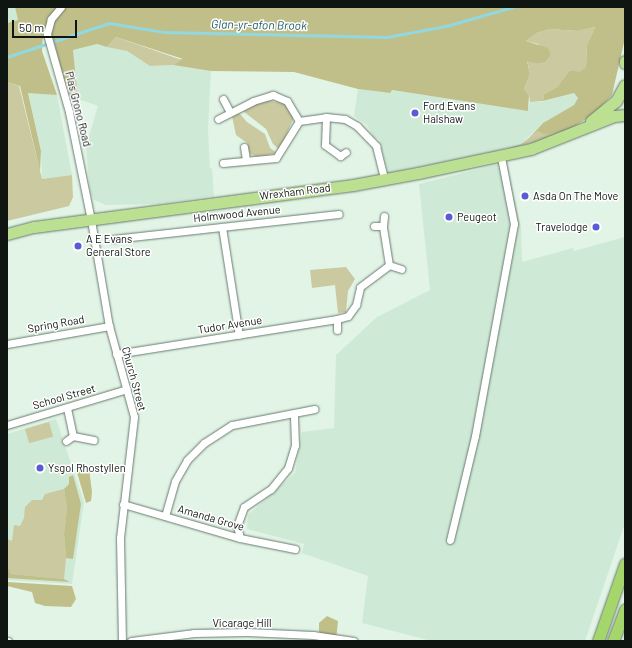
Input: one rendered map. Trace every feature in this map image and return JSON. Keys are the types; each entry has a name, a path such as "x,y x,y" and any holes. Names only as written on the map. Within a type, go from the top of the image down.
{"highway":[{"path":"598,641 625,564"},
{"path":"613,641 625,610"}],"main road":[{"name":"Wrexham Road","path":"579,130 608,108 625,85"},
{"name":"Wrexham Road","path":"7,234 34,227 384,179 501,157 531,150 579,130 625,115"}],"street":[{"name":"Plas Grono Road","path":"61,7 51,19 48,36 69,112 92,220"},
{"path":"218,119 253,100 273,95 287,101 299,121"},
{"path":"222,99 230,112"},
{"path":"326,117 325,145 340,156 346,152"},
{"path":"223,163 276,158 299,121 326,117 345,119 357,126 376,146 384,179"},
{"path":"244,147 246,160"},
{"path":"450,540 475,436 514,224 501,157"},
{"name":"Holmwood Avenue","path":"113,239 137,232 222,227 339,214"},
{"path":"384,216 383,226 389,265"},
{"name":"Church Street","path":"92,220 109,326 134,418 123,504 119,599 122,641"},
{"path":"374,226 383,226"},
{"path":"222,227 239,335"},
{"path":"389,265 401,269"},
{"path":"337,330 337,319 348,316 356,305 360,287 389,265"},
{"name":"Tudor Avenue","path":"116,354 337,319"},
{"name":"Spring Road","path":"7,344 109,326"},
{"name":"School Street","path":"7,425 127,389"},
{"path":"67,408 74,436"},
{"path":"165,516 175,481 187,460 204,443 232,425 314,409"},
{"path":"240,538 237,526 244,507 271,488 288,468 295,445 294,414"},
{"path":"66,441 74,436 94,440"},
{"name":"Amanda Grove","path":"123,504 240,538 295,549"},
{"name":"Vicarage Hill","path":"131,641 194,633 215,638 266,633 354,641"}],"shaded area":[{"path":"7,7 15,7 18,20 7,23"},
{"path":"15,7 625,7 625,38 612,95 594,114 567,131 544,134 538,131 529,138 543,123 574,105 578,98 574,93 543,101 544,94 557,87 570,70 580,72 586,67 587,45 595,27 578,31 549,29 537,33 526,41 548,48 551,55 546,62 538,64 527,61 530,74 524,89 529,95 528,111 392,90 390,93 358,89 294,72 211,71 173,65 183,59 116,37 107,47 97,44 73,50 78,99 71,97 66,87 52,35 43,33 42,51 57,95 28,93 41,151 40,171 20,86 7,82 7,23 18,20"},
{"path":"97,44 127,51 150,66 173,65 211,71 208,128 210,168 212,169 214,196 159,204 106,205 94,200 90,192 86,146 98,106 78,99 73,50"},
{"path":"358,89 390,93 391,90 528,111 530,102 541,102 574,93 578,98 574,105 543,123 521,144 500,151 388,173 379,139 374,138 367,125 354,116"},
{"path":"28,92 57,95 72,175 42,179 41,151"},
{"path":"507,162 521,228 522,262 573,248 574,251 625,237 625,523 585,641 432,641 362,623 368,576 302,553 304,544 247,529 248,515 295,473 302,432 334,428 336,355 377,317 430,290 419,184"},
{"name":"Ysgol Rhostyllen","path":"56,419 84,502 72,584 7,580 7,434"},
{"path":"82,465 89,469 92,492 91,501 86,503 76,469"},
{"path":"73,475 81,504 73,559 66,558 64,534 67,508 64,489 69,484 69,477"},
{"path":"7,565 11,574 64,579 70,582 7,578"},
{"path":"7,582 72,586 76,599 71,607 45,606 35,603 32,592 7,586"},
{"path":"327,616 338,621 336,641 319,641 319,623"}],"green space":[{"path":"595,27 587,45 586,67 580,73 570,70 557,87 544,94 543,101 530,102 529,95 524,89 530,74 527,60 538,64 546,62 551,55 538,44 526,41 537,33 549,29 578,31"},
{"path":"116,37 179,59 184,59 173,65 150,66 127,51 107,47"},
{"path":"7,82 19,86 42,179 72,175 73,197 69,206 7,221"},
{"path":"265,100 284,103 294,117 280,150 273,144 266,129 243,111"},
{"path":"239,113 247,122 265,134 270,148 277,153 257,157 250,154 247,143 236,135 232,116"},
{"path":"538,131 567,131 546,139 500,151 521,144"},
{"path":"346,267 355,279 348,291 346,312 338,313 335,285 312,288 310,270"},
{"path":"49,422 53,436 29,443 25,429"},
{"path":"64,489 67,508 64,534 66,558 64,579 11,574 7,565 7,539 12,541 14,525 20,526 24,518 25,507 32,500 42,500 45,494"}],"waterway":[{"name":"Glan-yr-afon Brook","path":"7,57 109,23 164,32 387,37 446,26 513,7"}],"place":[{"name":"Ford Evans Halshaw","path":"415,113"},
{"name":"Asda On The Move","path":"525,196"},
{"name":"Peugeot","path":"449,217"},
{"name":"Travelodge","path":"596,227"},
{"name":"A E Evans General Store","path":"78,246"},
{"name":"Ysgol Rhostyllen","path":"40,468"}]}
